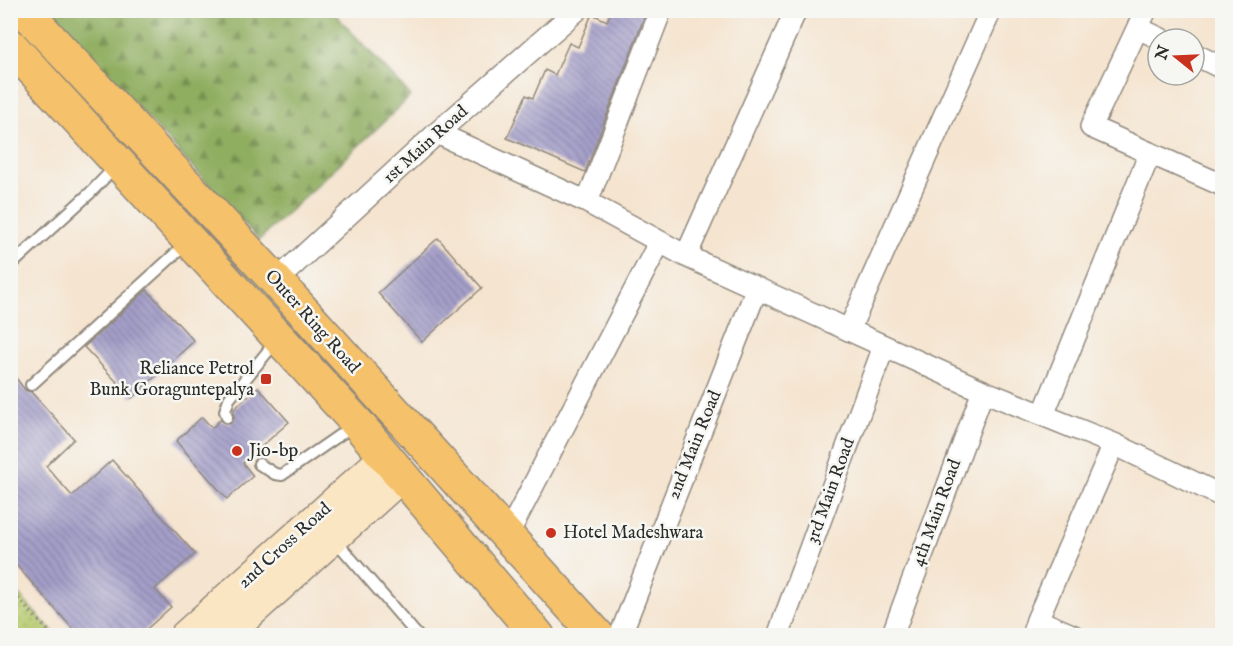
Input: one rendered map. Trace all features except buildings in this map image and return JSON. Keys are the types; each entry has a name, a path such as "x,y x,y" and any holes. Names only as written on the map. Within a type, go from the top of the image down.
{"highway":[{"name":"Outer Ring Road","path":"24,10 276,281 598,636"},
{"name":"Outer Ring Road","path":"10,45 357,423 538,636"}],"street":[{"name":"1st Main Road","path":"276,281 437,133 576,10"},
{"path":"587,202 661,10"},
{"path":"686,256 796,10"},
{"path":"849,330 991,10"},
{"path":"1142,19 1091,127 1222,185"},
{"path":"1206,60 1222,68"},
{"path":"437,133 587,202 686,256 983,391 1114,444 1222,496"},
{"path":"1043,415 1150,153"},
{"path":"507,536 659,243"},
{"name":"2nd Main Road","path":"620,636 757,288"},
{"name":"3rd Main Road","path":"778,636 884,346"},
{"name":"4th Main Road","path":"891,636 983,391"},
{"path":"1074,636 1034,628 1114,444"},
{"name":"2nd Cross Road","path":"225,636 333,537 394,466"},
{"name":"2nd Cross Road","path":"185,636 394,466"}],"lane":[{"path":"10,266 120,163"},
{"path":"31,385 191,240"},
{"path":"227,417 225,411 229,399 280,337"},
{"path":"259,464 270,472 282,475 357,423"},
{"path":"333,537 418,636"}],"path":[{"path":"10,590 53,636"}],"green space":[{"path":"50,11 332,11 411,96 259,240"},
{"path":"11,587 56,635 11,635"}],"place":[{"name":"Reliance Petrol Bunk Goraguntepalya","path":"266,379"},
{"name":"Jio-bp","path":"237,451"},
{"name":"Hotel Madeshwara","path":"551,533"}]}
